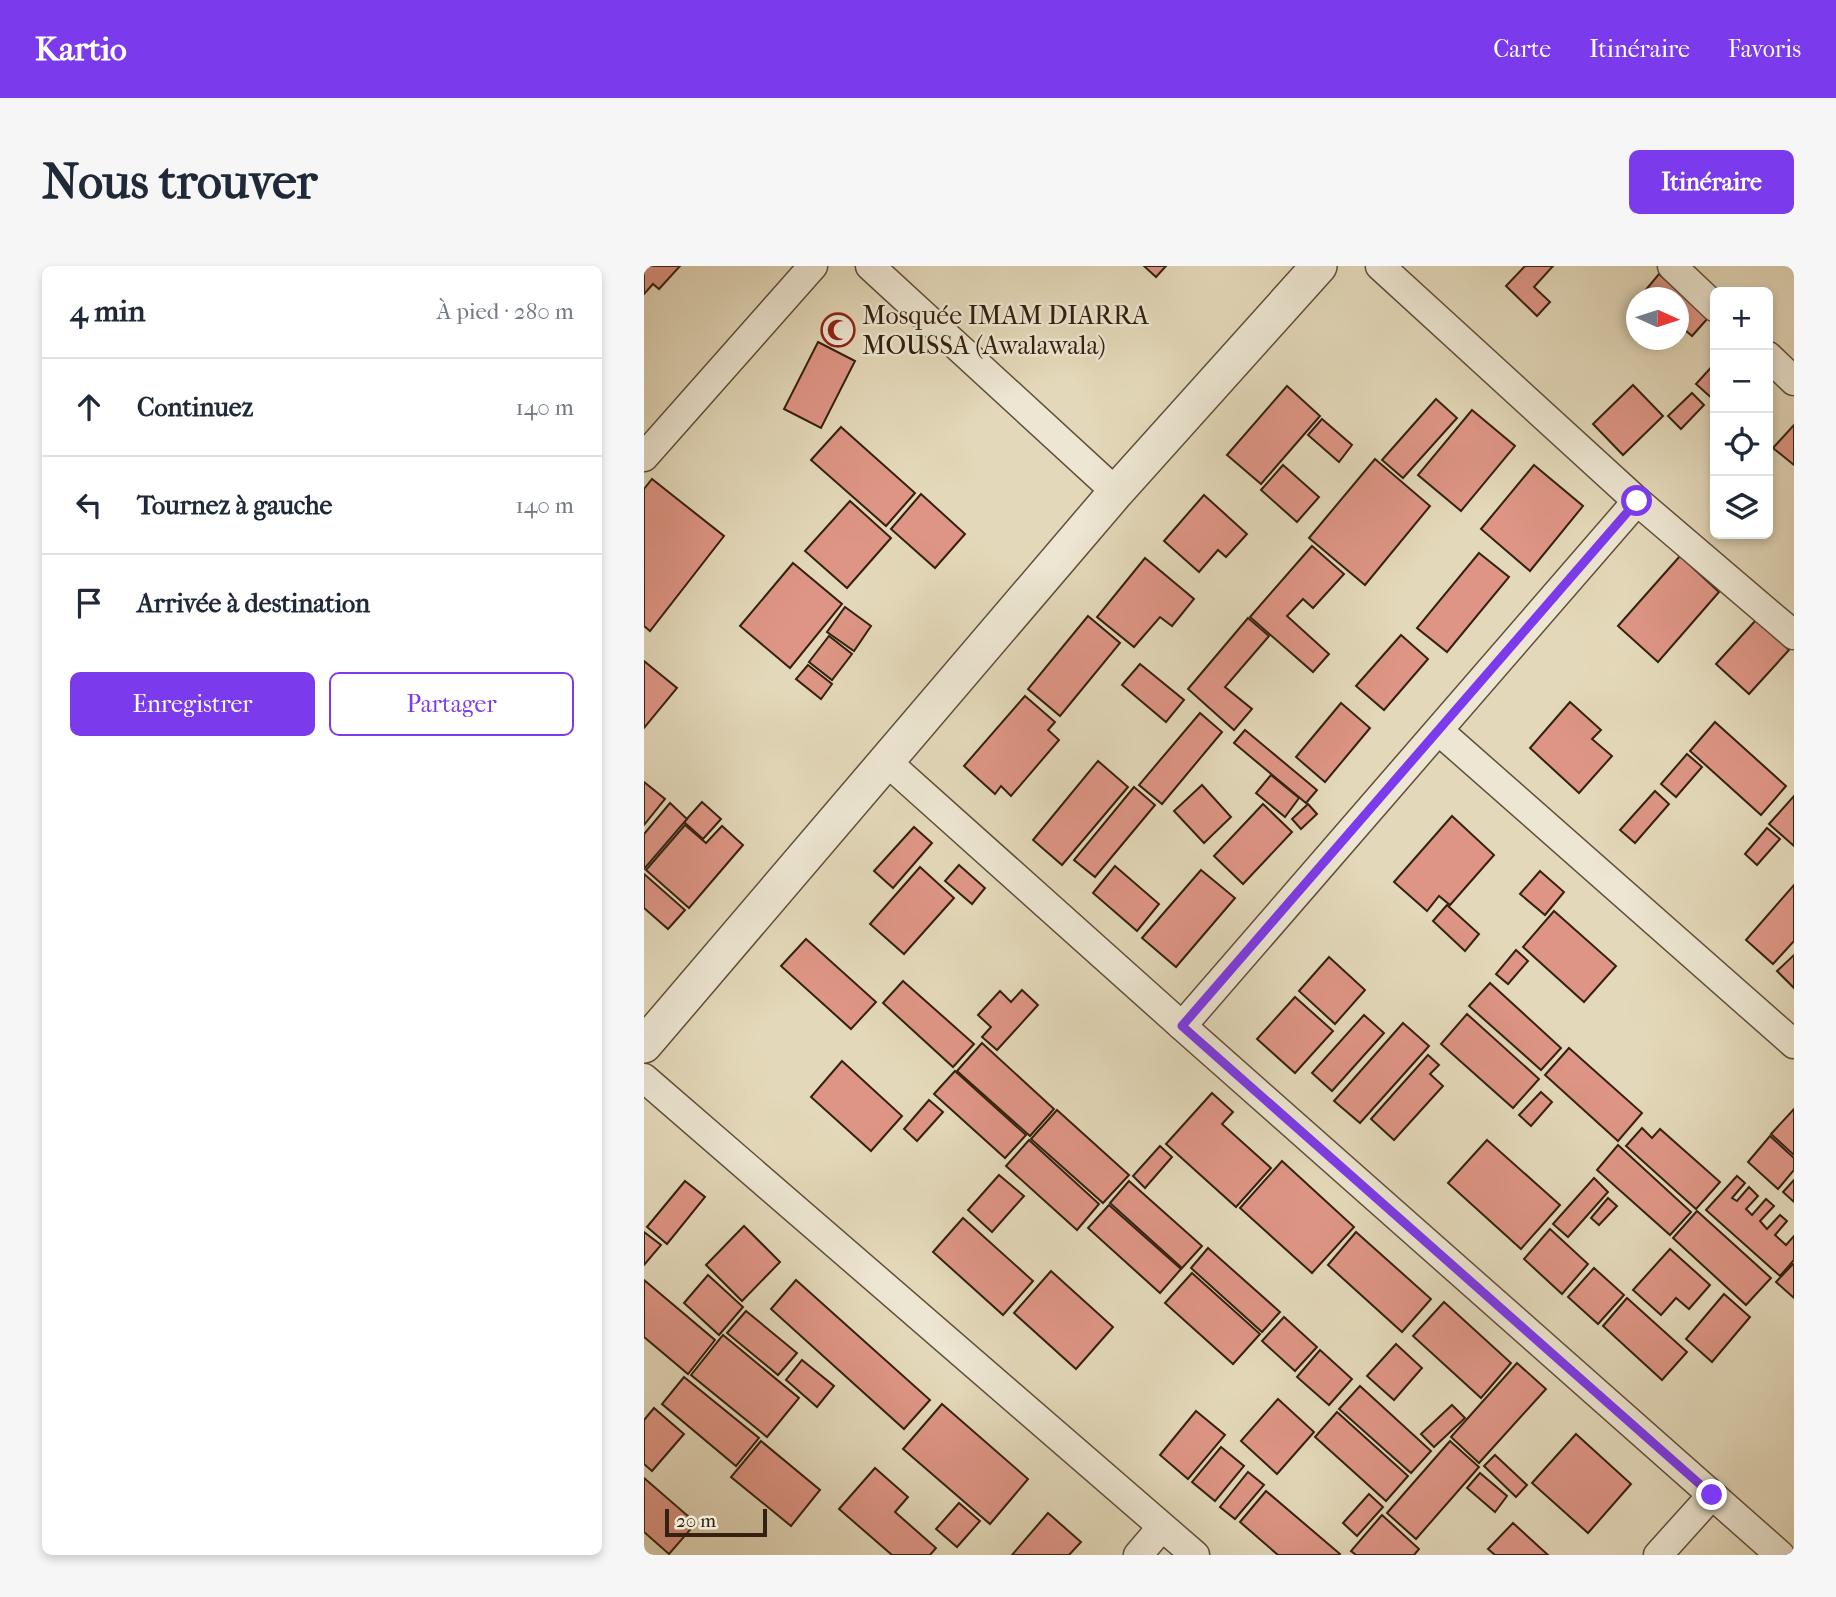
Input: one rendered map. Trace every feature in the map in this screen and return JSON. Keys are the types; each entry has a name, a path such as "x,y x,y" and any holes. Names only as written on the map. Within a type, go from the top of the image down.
{"street":[{"path":"644,457 813,266"},
{"path":"870,266 1116,492"},
{"path":"644,1045 1116,492 1319,266"},
{"path":"1380,266 1637,501 1794,635"},
{"path":"1672,266 1710,302"},
{"path":"1773,361 1794,381"},
{"path":"1182,1026 1637,501"},
{"path":"1439,731 1794,1045"},
{"path":"886,761 1780,1555"},
{"path":"644,1078 1195,1555"},
{"path":"1658,1555 1712,1495"},
{"path":"1138,1555 1161,1528"}],"building":[{"path":"644,266 680,266 659,289 653,284 644,294"},
{"path":"1144,266 1166,266 1156,277"},
{"path":"1525,266 1553,266 1534,287 1550,302 1537,316 1506,286"},
{"path":"1659,274 1673,287 1648,287"},
{"path":"1689,301 1708,318 1692,336 1689,333"},
{"path":"818,342 855,361 821,428 784,409"},
{"path":"1710,369 1710,397 1696,384"},
{"path":"1633,385 1663,416 1623,455 1593,424"},
{"path":"1287,386 1320,416 1261,484 1227,455"},
{"path":"1692,393 1704,405 1681,429 1668,416"},
{"path":"1436,399 1457,418 1403,478 1382,460"},
{"path":"1472,410 1515,446 1461,511 1418,475"},
{"path":"1322,419 1352,445 1339,462 1308,435"},
{"path":"1794,425 1794,465 1773,448"},
{"path":"841,427 915,493 886,526 811,460"},
{"path":"1375,459 1430,506 1365,585 1309,538"},
{"path":"1283,465 1319,497 1297,522 1261,490"},
{"path":"1534,465 1583,506 1530,571 1481,529"},
{"path":"652,479 724,536 650,631 644,626 644,489"},
{"path":"921,494 965,534 935,568 891,529"},
{"path":"1204,495 1247,534 1226,557 1218,550 1199,572 1164,541"},
{"path":"850,501 891,538 847,588 805,551"},
{"path":"1312,546 1344,574 1313,608 1303,599 1287,616 1329,654 1313,672 1250,617"},
{"path":"1479,553 1509,577 1447,652 1417,628"},
{"path":"1680,556 1719,592 1658,662 1618,626"},
{"path":"1145,558 1194,599 1172,626 1160,617 1134,647 1097,617"},
{"path":"793,563 842,604 790,668 740,626"},
{"path":"845,607 871,626 854,651 827,632"},
{"path":"1088,616 1120,643 1060,716 1028,689"},
{"path":"1248,618 1269,636 1225,687 1252,709 1234,730 1188,689"},
{"path":"1756,620 1789,650 1749,694 1716,664"},
{"path":"1401,635 1428,659 1384,710 1356,686"},
{"path":"829,636 852,654 832,680 809,662"},
{"path":"644,661 677,688 644,728"},
{"path":"1140,664 1184,700 1166,722 1122,685"},
{"path":"808,665 832,684 821,699 796,679"},
{"path":"1025,696 1055,722 1048,730 1059,740 1011,796 1001,786 995,794 964,766"},
{"path":"1570,702 1601,730 1592,739 1612,756 1579,793 1530,748"},
{"path":"1341,703 1370,728 1325,782 1296,757"},
{"path":"1200,713 1222,732 1162,804 1139,785"},
{"path":"1715,722 1786,786 1761,815 1690,751"},
{"path":"1245,730 1317,790 1306,803 1234,743"},
{"path":"1687,754 1702,767 1676,797 1661,784"},
{"path":"1098,761 1128,787 1062,865 1033,840"},
{"path":"1271,775 1299,798 1285,817 1256,793"},
{"path":"644,782 665,799 644,825"},
{"path":"1202,785 1231,817 1204,843 1174,811"},
{"path":"1134,787 1155,805 1095,877 1074,860"},
{"path":"1655,791 1669,804 1635,843 1620,830"},
{"path":"1794,796 1794,846 1769,824"},
{"path":"702,802 721,819 703,839 684,822"},
{"path":"670,803 687,819 644,869 644,834"},
{"path":"1263,804 1292,832 1243,884 1214,856"},
{"path":"1308,804 1317,814 1301,829 1292,819"},
{"path":"1452,816 1494,855 1450,905 1439,896 1427,911 1394,882"},
{"path":"685,825 706,843 722,826 743,845 689,908 646,870"},
{"path":"914,827 932,843 893,888 874,871"},
{"path":"1767,828 1780,839 1757,865 1745,854"},
{"path":"959,865 985,888 972,904 945,881"},
{"path":"1115,866 1159,904 1137,931 1093,893"},
{"path":"920,867 954,898 904,954 870,924"},
{"path":"1201,870 1235,898 1176,967 1142,938"},
{"path":"1540,871 1564,892 1545,915 1520,894"},
{"path":"644,874 685,910 668,929 644,908"},
{"path":"1794,885 1794,941 1773,964 1746,940"},
{"path":"1447,905 1479,934 1465,951 1433,921"},
{"path":"1554,911 1616,966 1584,1002 1523,947"},
{"path":"806,939 876,1002 851,1029 781,966"},
{"path":"1516,950 1528,961 1508,984 1496,974"},
{"path":"1794,955 1794,988 1777,971"},
{"path":"1329,957 1365,990 1335,1024 1299,991"},
{"path":"903,981 974,1044 953,1067 883,1003"},
{"path":"1490,983 1561,1048 1541,1070 1469,1006"},
{"path":"1022,990 1038,1005 997,1050 982,1037 991,1027 978,1015 1000,991 1011,1002"},
{"path":"1295,997 1333,1031 1295,1073 1257,1039"},
{"path":"1467,1014 1539,1079 1513,1108 1441,1044"},
{"path":"1364,1015 1384,1033 1332,1091 1312,1073"},
{"path":"1403,1023 1429,1046 1360,1123 1334,1101"},
{"path":"982,1043 1054,1109 1030,1136 957,1071"},
{"path":"1569,1048 1642,1113 1618,1141 1545,1075"},
{"path":"1428,1055 1439,1065 1430,1074 1443,1086 1394,1140 1371,1119"},
{"path":"842,1061 902,1116 871,1151 811,1097"},
{"path":"955,1071 1026,1135 1005,1158 934,1094"},
{"path":"1541,1092 1552,1102 1531,1126 1519,1115"},
{"path":"1212,1093 1233,1112 1222,1124 1271,1168 1236,1207 1166,1144"},
{"path":"929,1100 943,1112 917,1141 904,1129"},
{"path":"1794,1109 1794,1155 1771,1134"},
{"path":"1057,1110 1129,1175 1103,1203 1031,1139"},
{"path":"1642,1128 1652,1138 1660,1129 1720,1182 1696,1209 1626,1146"},
{"path":"1770,1136 1794,1158 1794,1170 1778,1189 1748,1162"},
{"path":"1029,1140 1099,1204 1077,1230 1006,1166"},
{"path":"1487,1140 1560,1205 1521,1249 1448,1183"},
{"path":"1618,1145 1691,1212 1670,1235 1597,1170"},
{"path":"1160,1146 1172,1157 1145,1188 1133,1176"},
{"path":"1282,1161 1354,1227 1312,1273 1240,1208"},
{"path":"999,1175 1024,1196 992,1232 968,1210"},
{"path":"1737,1176 1745,1183 1732,1198 1737,1201 1749,1187 1758,1196 1746,1209 1752,1215 1766,1199 1774,1206 1760,1221 1767,1229 1780,1215 1787,1221 1775,1235 1786,1245 1794,1236 1794,1260 1780,1276 1706,1210"},
{"path":"1594,1178 1608,1192 1568,1237 1553,1224"},
{"path":"1794,1180 1794,1202 1783,1192"},
{"path":"685,1181 705,1197 667,1244 647,1227"},
{"path":"1129,1181 1202,1246 1182,1268 1110,1203"},
{"path":"1608,1198 1617,1206 1599,1225 1591,1218"},
{"path":"1109,1205 1181,1269 1160,1293 1088,1228"},
{"path":"1697,1211 1771,1278 1746,1305 1673,1238"},
{"path":"963,1218 1033,1281 1003,1315 933,1252"},
{"path":"744,1226 780,1262 742,1301 706,1265"},
{"path":"1550,1229 1588,1264 1562,1294 1524,1259"},
{"path":"644,1232 661,1245 644,1265"},
{"path":"1356,1232 1431,1299 1402,1332 1328,1265"},
{"path":"1208,1248 1280,1312 1262,1332 1191,1268"},
{"path":"1670,1249 1710,1285 1689,1309 1676,1298 1661,1315 1633,1290"},
{"path":"1794,1265 1794,1298 1776,1282"},
{"path":"1594,1268 1624,1295 1598,1324 1568,1297"},
{"path":"1051,1271 1113,1327 1076,1369 1014,1313"},
{"path":"1192,1273 1260,1334 1233,1364 1165,1303"},
{"path":"708,1275 743,1307 719,1335 684,1303"},
{"path":"644,1280 715,1340 688,1374 644,1337"},
{"path":"796,1280 930,1400 904,1429 771,1309"},
{"path":"1724,1294 1750,1317 1712,1362 1686,1339"},
{"path":"1627,1298 1687,1352 1662,1380 1603,1326"},
{"path":"1444,1302 1511,1363 1481,1398 1413,1336"},
{"path":"746,1311 797,1353 778,1375 727,1333"},
{"path":"1284,1317 1317,1347 1295,1371 1262,1341"},
{"path":"723,1335 799,1398 767,1437 691,1375"},
{"path":"1396,1344 1422,1368 1394,1400 1367,1376"},
{"path":"1320,1350 1352,1379 1329,1405 1297,1377"},
{"path":"802,1360 834,1386 817,1407 786,1380"},
{"path":"1517,1363 1546,1389 1479,1463 1451,1437"},
{"path":"684,1377 759,1438 736,1466 662,1404"},
{"path":"1360,1386 1431,1451 1411,1473 1339,1409"},
{"path":"1278,1399 1314,1432 1277,1474 1241,1441"},
{"path":"942,1404 1028,1479 990,1524 903,1449"},
{"path":"1452,1405 1465,1418 1434,1447 1421,1434"},
{"path":"654,1408 684,1434 652,1471 644,1464 644,1420"},
{"path":"1196,1411 1225,1435 1188,1479 1160,1455"},
{"path":"1337,1412 1408,1476 1386,1501 1315,1437"},
{"path":"1576,1434 1631,1484 1588,1533 1532,1483"},
{"path":"761,1441 820,1490 791,1526 731,1477"},
{"path":"1450,1441 1479,1467 1416,1539 1387,1513"},
{"path":"1221,1447 1244,1466 1215,1501 1192,1482"},
{"path":"1495,1455 1527,1485 1516,1497 1484,1466"},
{"path":"875,1468 908,1497 895,1512 936,1548 930,1555 892,1555 839,1509"},
{"path":"1248,1472 1264,1485 1235,1519 1220,1507"},
{"path":"1480,1473 1507,1496 1495,1512 1467,1488"},
{"path":"644,1478 696,1523 669,1554 644,1532"},
{"path":"1266,1491 1340,1554 1278,1555 1240,1522"},
{"path":"1369,1494 1383,1507 1357,1536 1343,1523"},
{"path":"959,1503 980,1521 957,1547 936,1529"},
{"path":"1048,1513 1081,1542 1069,1555 1012,1555"},
{"path":"1382,1515 1419,1549 1414,1555 1356,1555 1351,1551"},
{"path":"1513,1523 1548,1555 1495,1555 1488,1549"}],"place":[{"name":"Mosquée IMAM DIARRA MOUSSA (Awalawala)","path":"838,330"}],"route":[{"path":"1637,501 1182,1026 1712,1495"}]}
